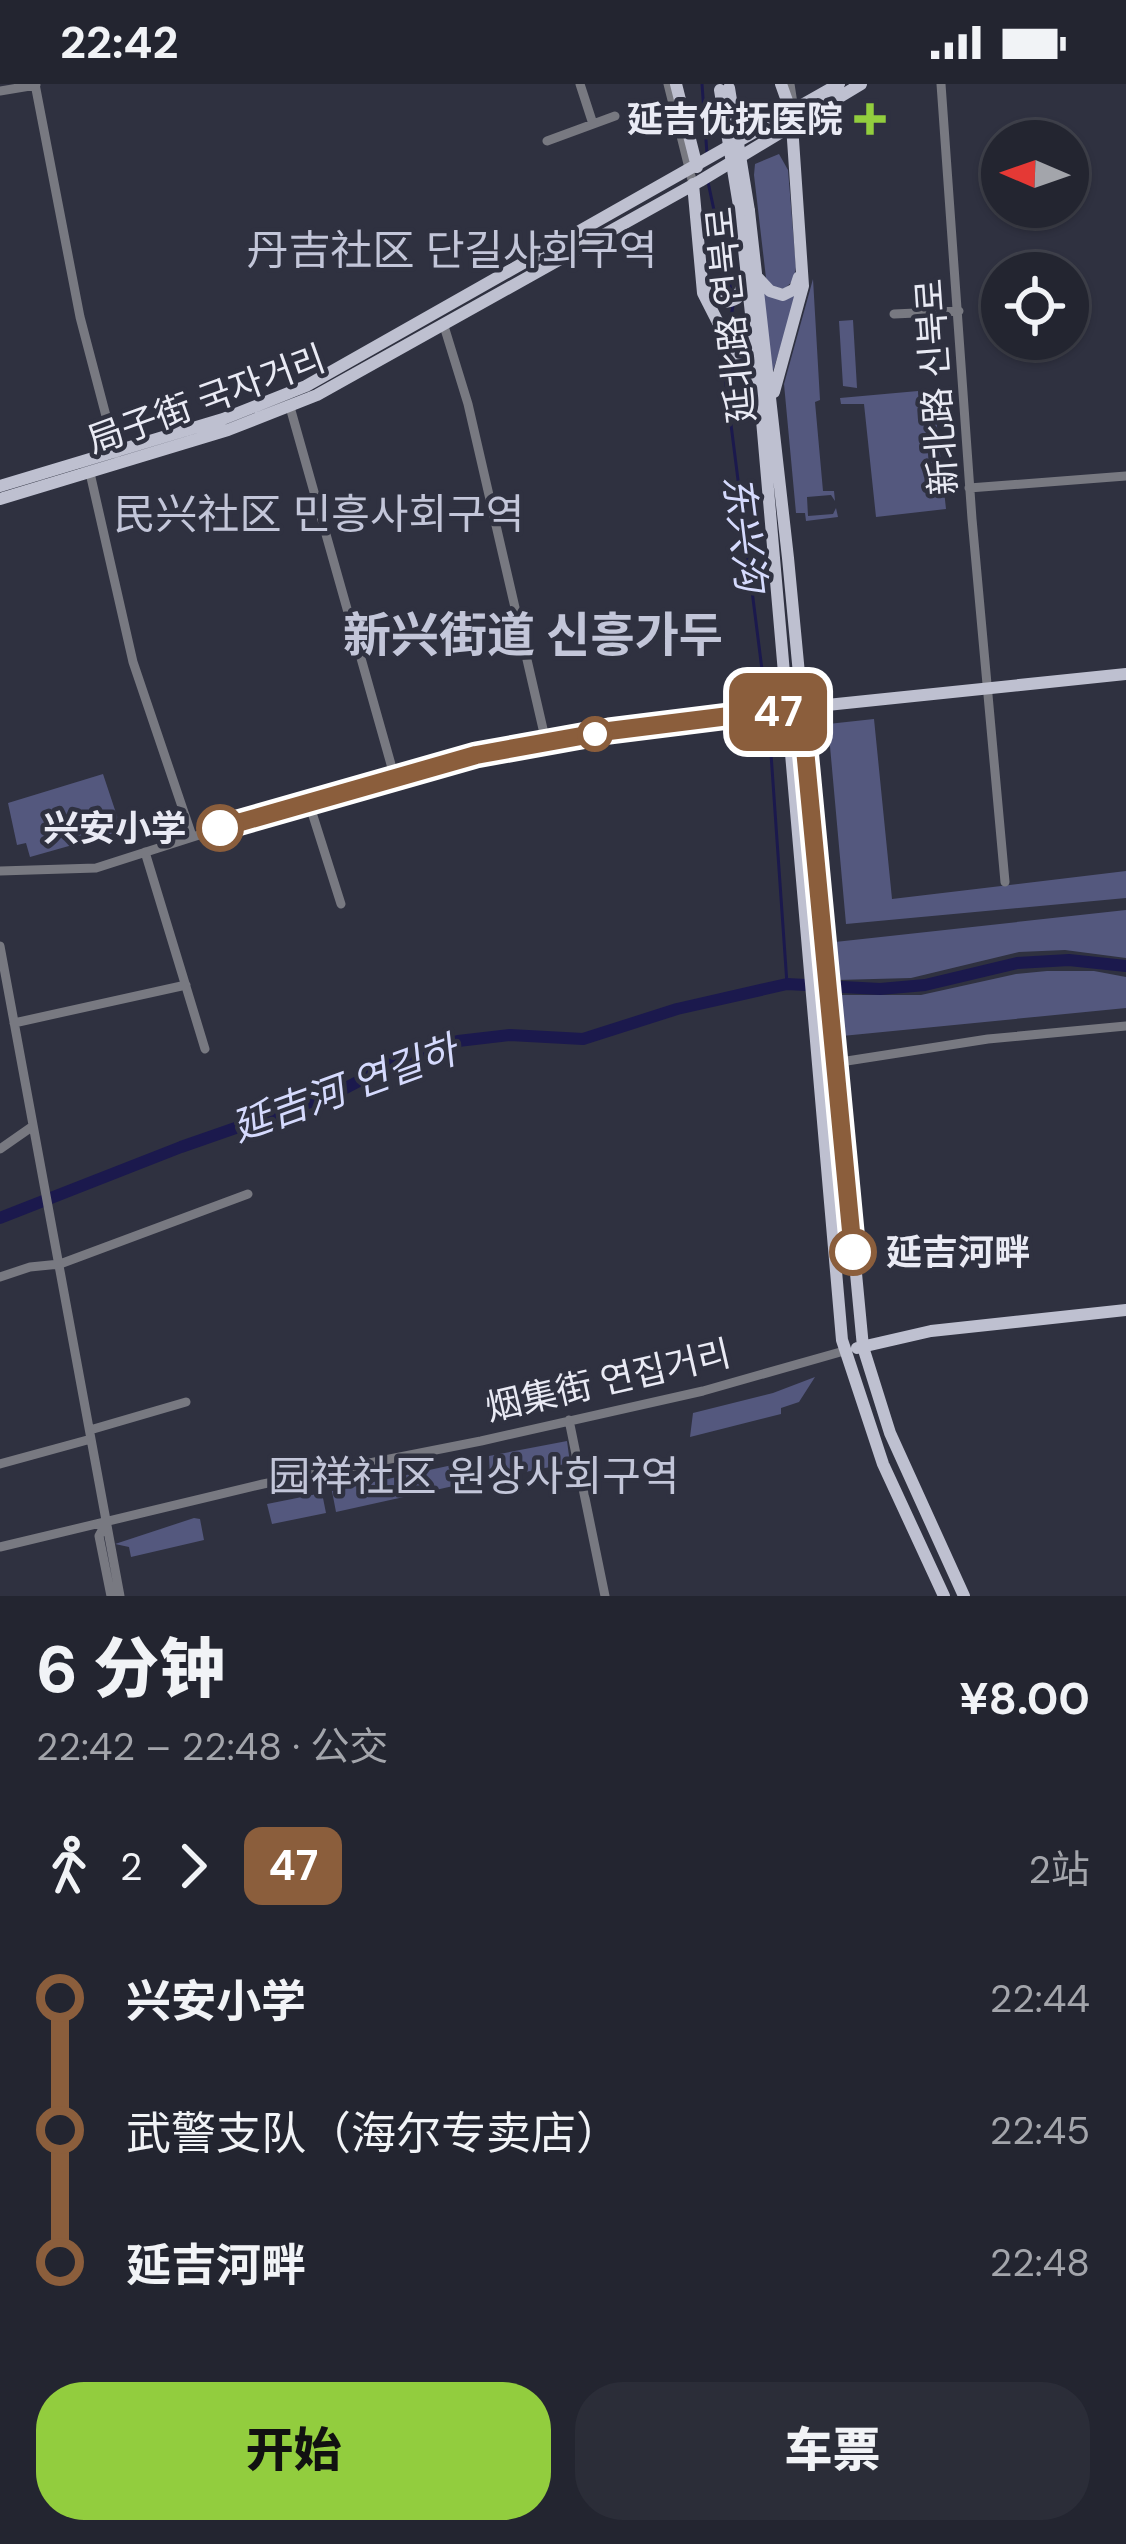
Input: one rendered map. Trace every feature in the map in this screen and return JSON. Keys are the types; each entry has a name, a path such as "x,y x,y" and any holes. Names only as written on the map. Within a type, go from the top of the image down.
{"main road":[{"path":"672,84 696,174 705,287 717,301 730,302 741,294 746,262"},
{"path":"766,411 803,286 792,119 785,84"},
{"name":"局子街 국자거리","path":"792,119 839,84"},
{"name":"局子街 국자거리","path":"0,499 90,473 345,367 861,84"},
{"name":"延北路 연북로","path":"724,87 756,276 766,411 774,712 805,934 844,1351 883,1464 944,1596"},
{"path":"756,276 779,295 798,285 792,119"},
{"path":"696,174 703,292 766,411"},
{"name":"局子街 국자거리","path":"0,486 117,459 290,407 443,326 696,174"},
{"name":"延北路 연북로","path":"744,212 746,262 801,710 862,1346 890,1433 964,1596"},
{"path":"774,712 1126,678"},
{"name":"烟集街 연집거리","path":"844,1351 975,1325 1126,1310"}],"street":[{"path":"580,84 593,124"},
{"name":"新北路 신북로","path":"941,84 1005,882"},
{"path":"0,91 36,85 80,316 117,459"},
{"path":"547,141 614,116"},
{"path":"894,314 958,311"},
{"path":"443,326 464,387 546,742"},
{"path":"290,407 394,776"},
{"path":"90,473 133,662 192,836"},
{"path":"970,488 1126,476"},
{"path":"0,871 87,870 394,776 546,742 774,712"},
{"path":"308,800 341,904"},
{"path":"145,852 206,1049"},
{"path":"0,946 106,1523 115,1596"},
{"path":"14,1023 186,985"},
{"path":"834,1064 988,1040 1126,1026"},
{"path":"0,1149 33,1126"},
{"path":"0,1277 248,1194"},
{"name":"烟集街 연집거리","path":"0,1547 263,1484 703,1391 844,1351"},
{"path":"0,1465 187,1402"},
{"path":"569,1420 605,1596"}],"shaded area":[{"path":"779,154 788,170 796,267 794,280 784,289 772,286 766,278 754,175 755,164"},
{"path":"813,279 820,400 815,402 823,491 834,491 835,501 831,495 807,497 808,516 833,514 836,508 838,517 806,521 805,513 796,513 784,384"},
{"path":"762,290 797,296 772,374"},
{"path":"853,320 857,388 843,386 839,321"},
{"path":"918,391 919,400 934,399 946,509 876,517 864,404 841,404 840,398"},
{"path":"874,719 892,899 1126,871 1126,898 846,924 828,724"},
{"path":"103,774 122,831 30,857 26,843 17,845 8,803"},
{"path":"1126,910 1126,958 1065,950 1019,952 911,978 837,980 835,942"},
{"path":"1047,971 1126,977 1126,1008 842,1036 838,995 921,995"},
{"path":"815,1377 799,1402 781,1408 781,1414 690,1437 693,1413"},
{"path":"567,1441 570,1463 490,1479 489,1456"},
{"path":"457,1464 463,1467 467,1483 336,1512 332,1491"},
{"path":"322,1493 326,1513 272,1524 267,1504"},
{"path":"200,1519 204,1540 131,1557 129,1547 115,1544"}],"waterway":[{"name":"东兴沟","path":"702,84 707,154"},
{"name":"东兴沟","path":"708,182 732,295"},
{"name":"东兴沟","path":"729,331 733,305"},
{"name":"东兴沟","path":"726,346 725,377 769,725 787,984"},
{"name":"延吉河 연길하","path":"0,1218 336,1093 409,1055 458,1041 510,1035 583,1039 677,1009 787,984 880,989 925,985 1017,963 1069,960 1126,966"}],"bus line":[{"name":"47","path":"220,828 476,755 609,731 801,707 853,1252"}],"place":[{"name":"延吉优抚医院","path":"870,119"},
{"name":"兴安小学","path":"220,828"},
{"name":"延吉河畔","path":"853,1252"}],"district":[{"name":"丹吉社区 단길사회구역","path":"452,250"},
{"name":"民兴社区 민흥사회구역","path":"319,514"},
{"name":"新兴街道 신흥가두","path":"533,635"},
{"name":"园祥社区 원상사회구역","path":"474,1476"}]}
